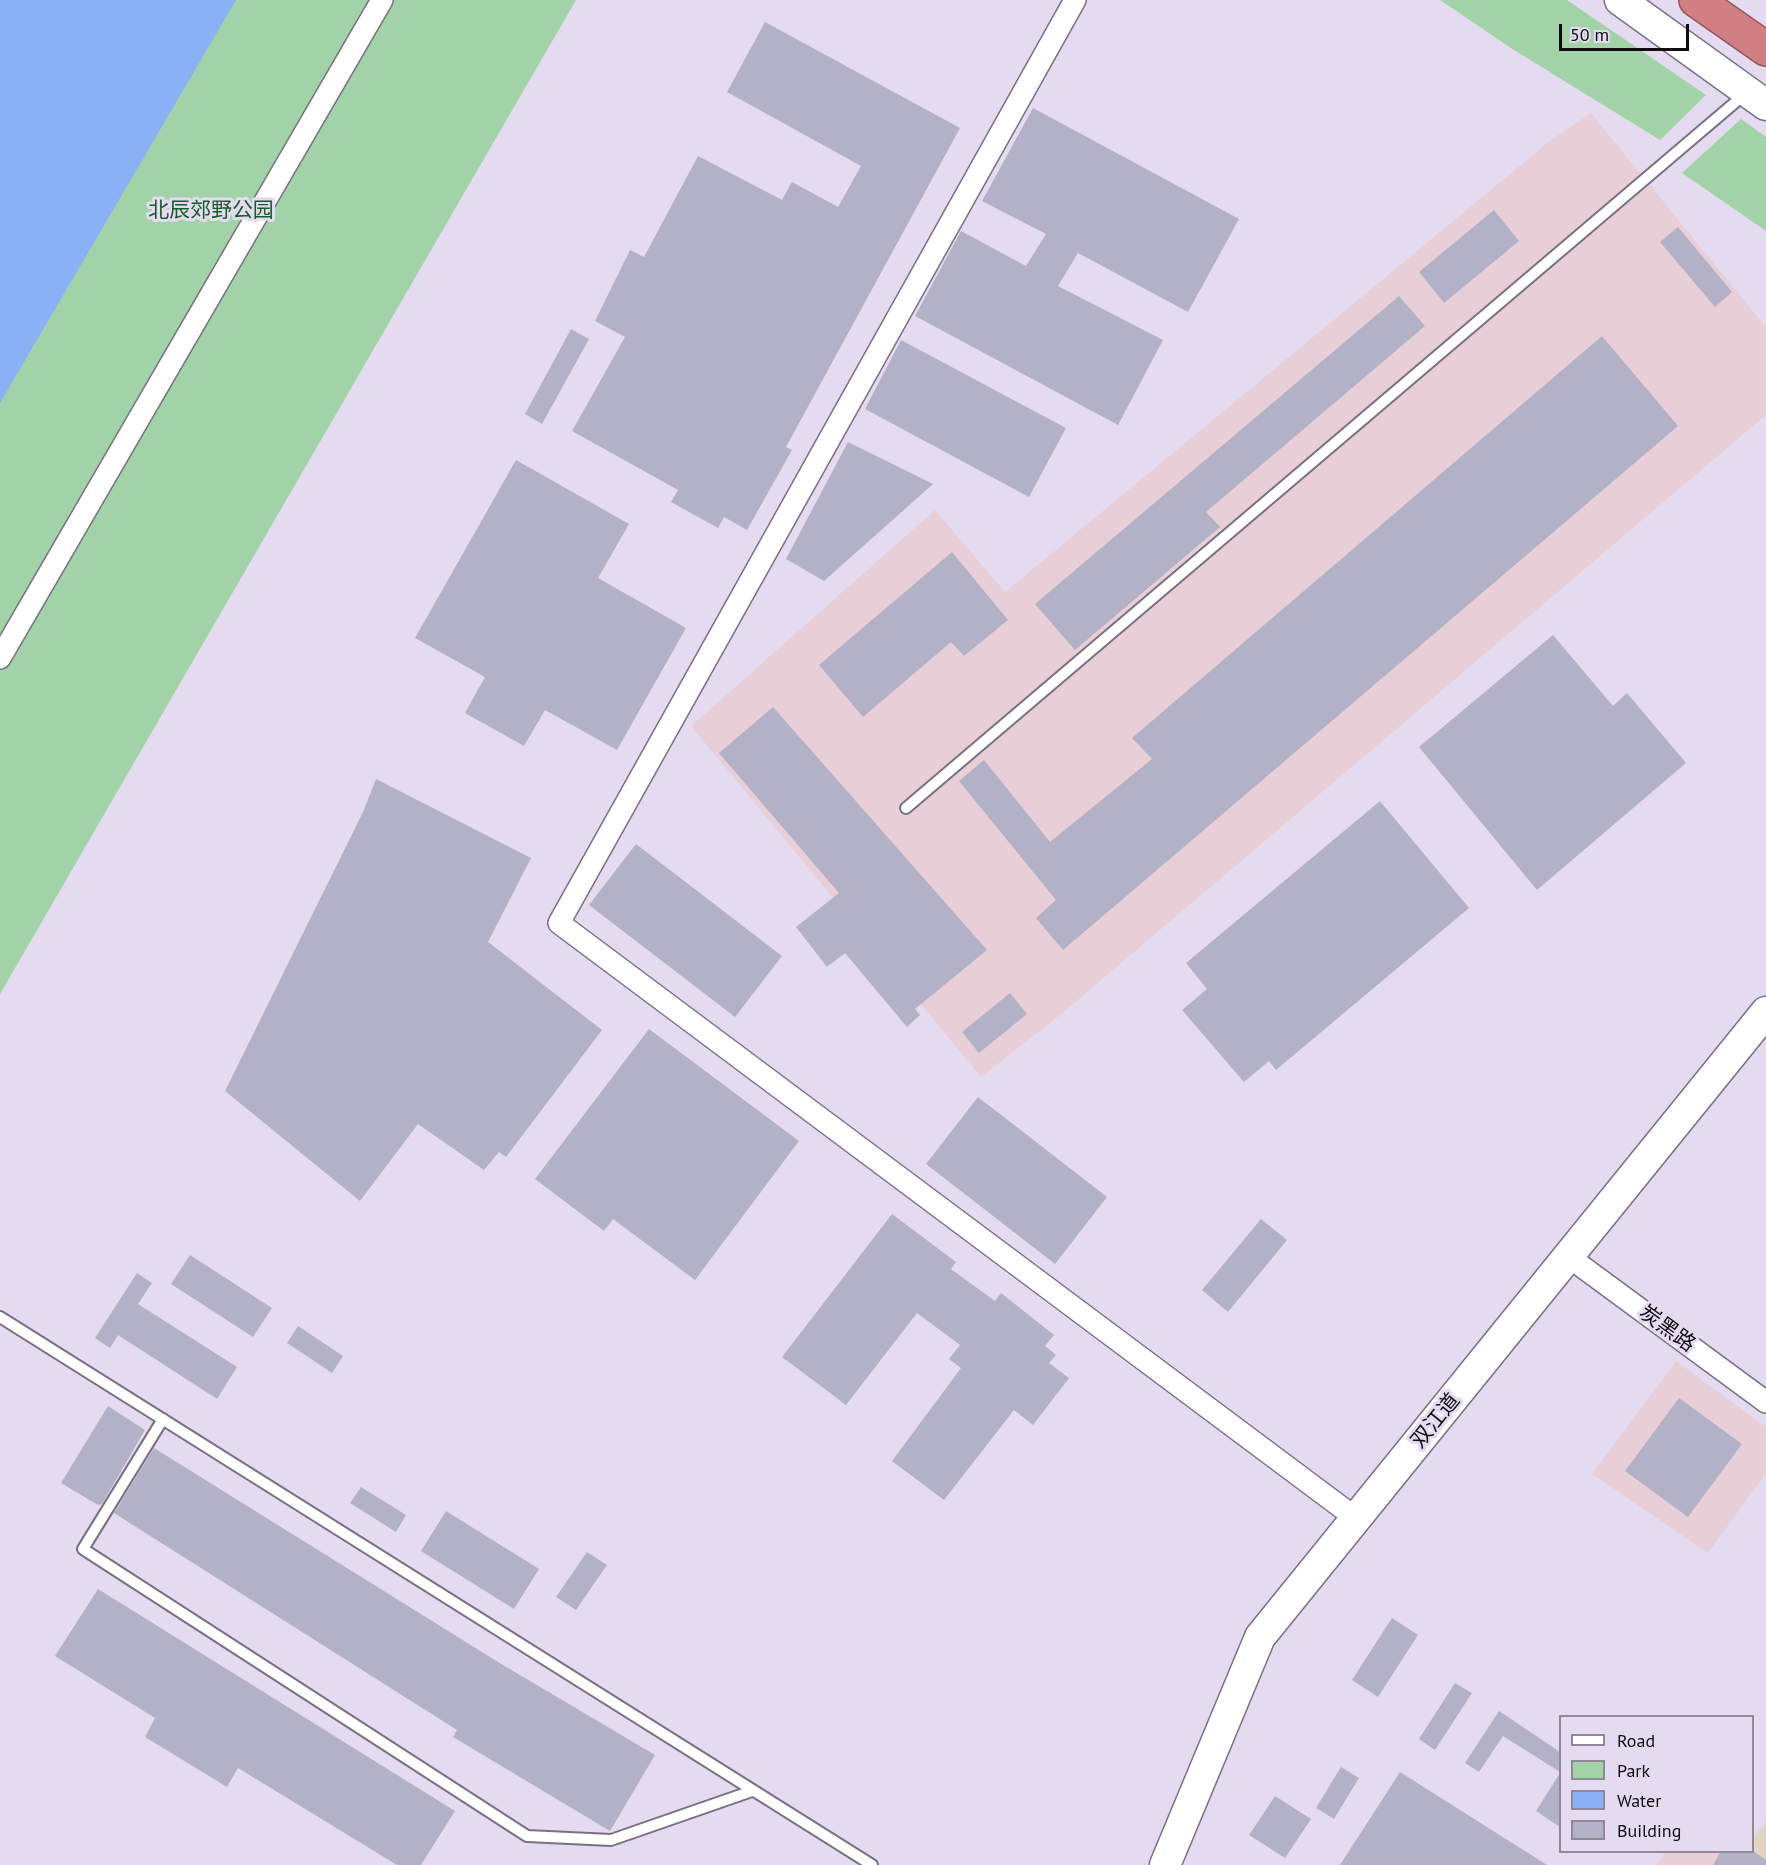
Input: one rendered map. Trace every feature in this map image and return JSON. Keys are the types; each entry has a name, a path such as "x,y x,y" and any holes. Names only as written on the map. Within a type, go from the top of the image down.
{"highway":[{"path":"1696,0 1766,49"}],"main road":[{"path":"1620,0 1757,98"},
{"name":"双江道","path":"1165,1865 1260,1637 1358,1519 1766,1012"}],"street":[{"path":"0,657 382,0"},
{"path":"1075,0 559,923 1358,1519"},
{"name":"炭黑路","path":"1569,1257 1766,1402"}],"lane":[{"path":"906,808 1757,98"},
{"path":"0,1317 872,1865"},
{"path":"163,1419 83,1549 527,1836 611,1840 752,1791"}],"shaded area":[{"path":"1591,113 1766,327 1766,415 1060,1015 981,1077 691,726 935,510 1005,592 1551,140"},
{"path":"1676,1361 1766,1427 1766,1473 1708,1553 1592,1474"},
{"path":"1766,1822 1766,1860 1754,1852 1754,1837"},
{"path":"1754,1852 1766,1860 1766,1865 1656,1865 1664,1853"}],"green space":[{"name":"北辰郊野公园","path":"0,0 576,0 0,994"},
{"path":"1440,0 1567,0 1706,95 1660,140 1514,50"},
{"path":"1741,119 1766,137 1766,231 1682,173"}],"water":[{"path":"0,0 236,0 0,403"}],"building":[{"path":"765,22 960,128 786,447 792,450 747,530 724,517 718,528 671,502 678,490 572,431 625,337 595,321 630,250 644,257 698,156 782,200 792,182 838,207 861,166 727,92"},
{"path":"1033,108 1239,219 1188,312 1078,253 1058,286 1163,340 1118,425 915,316 961,231 1026,266 1046,234 982,201"},
{"path":"1494,210 1519,241 1444,303 1419,272"},
{"path":"1678,227 1732,292 1715,307 1660,242"},
{"path":"1399,296 1425,326 1206,512 1220,527 1075,650 1035,604"},
{"path":"571,329 589,339 542,424 525,414"},
{"path":"1602,336 1678,426 1063,950 1036,918 1056,900 959,781 984,760 1050,842 1152,759 1132,738"},
{"path":"901,340 1066,428 1029,497 865,409"},
{"path":"848,442 933,484 824,581 786,559"},
{"path":"516,460 629,524 598,578 686,628 617,750 545,710 524,746 465,713 485,677 415,638"},
{"path":"952,552 1008,620 964,656 951,642 863,717 819,665"},
{"path":"1553,635 1613,706 1627,693 1686,763 1537,890 1419,747"},
{"path":"773,707 987,950 915,1009 920,1015 907,1027 845,953 827,967 796,927 839,893 719,753"},
{"path":"376,779 531,858 488,942 602,1030 506,1157 499,1152 484,1170 418,1124 360,1201 225,1091 363,812"},
{"path":"1380,801 1469,908 1276,1070 1269,1061 1244,1082 1182,1010 1207,989 1186,963"},
{"path":"636,844 782,956 735,1017 589,905"},
{"path":"1010,993 1027,1014 979,1053 962,1032"},
{"path":"649,1029 799,1141 695,1280 613,1219 604,1231 535,1179"},
{"path":"978,1097 1107,1197 1055,1264 926,1164"},
{"path":"892,1214 956,1262 951,1269 995,1301 1001,1293 1054,1335 1045,1346 1056,1355 1049,1363 1069,1378 1033,1425 1014,1410 944,1500 892,1461 961,1368 949,1359 960,1345 917,1313 846,1405 782,1357"},
{"path":"1261,1219 1287,1240 1228,1312 1202,1290"},
{"path":"190,1255 272,1308 253,1337 171,1284"},
{"path":"137,1273 152,1283 138,1304 237,1367 217,1399 118,1335 110,1348 95,1338"},
{"path":"298,1326 343,1356 332,1373 287,1343"},
{"path":"1679,1398 1742,1444 1688,1517 1625,1471"},
{"path":"108,1406 145,1430 102,1504 98,1505 61,1483"},
{"path":"154,1448 498,1662 655,1755 610,1831 453,1737 457,1730 114,1513"},
{"path":"361,1487 406,1515 396,1532 350,1503"},
{"path":"446,1511 539,1569 514,1609 421,1551"},
{"path":"587,1552 607,1565 576,1610 556,1597"},
{"path":"98,1589 455,1811 421,1865 397,1865 238,1768 227,1787 145,1737 155,1718 55,1656"},
{"path":"1392,1618 1418,1635 1378,1697 1352,1680"},
{"path":"1455,1683 1472,1693 1435,1750 1419,1739"},
{"path":"1499,1711 1559,1751 1559,1771 1503,1736 1479,1772 1465,1763"},
{"path":"1341,1767 1359,1778 1334,1819 1316,1808"},
{"path":"1400,1772 1547,1865 1340,1865"},
{"path":"1559,1775 1559,1826 1536,1811"},
{"path":"1275,1796 1311,1819 1285,1858 1249,1835"},
{"path":"1754,1852 1766,1860 1766,1865 1713,1865 1720,1853"}]}
